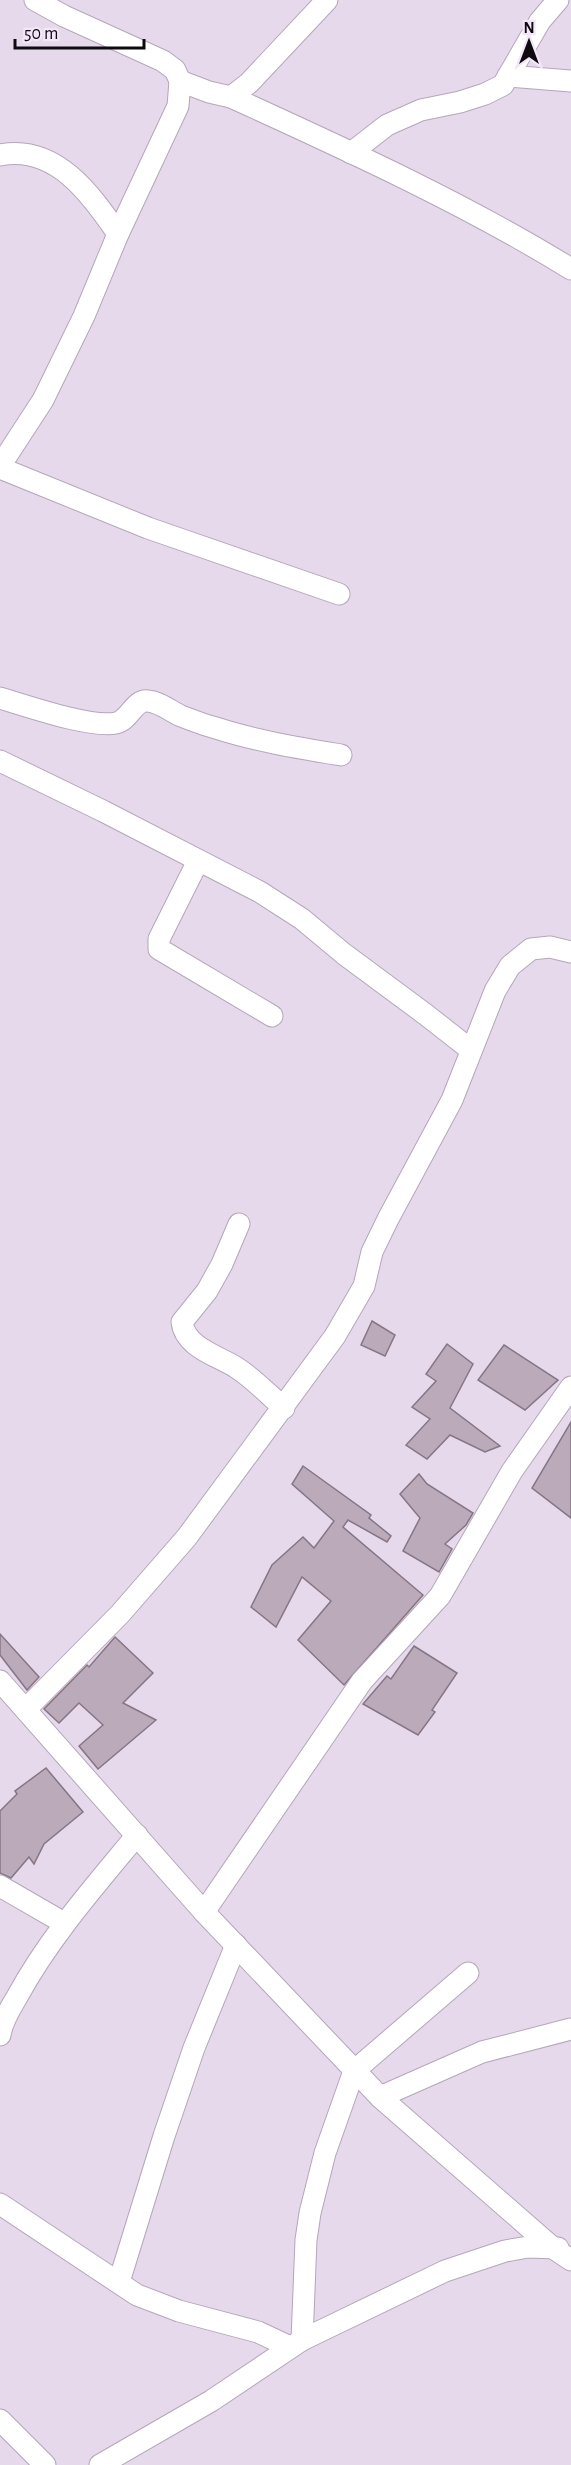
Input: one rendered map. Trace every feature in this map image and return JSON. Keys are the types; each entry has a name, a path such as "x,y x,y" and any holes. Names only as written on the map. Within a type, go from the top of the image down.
{"street":[{"path":"35,0 64,16 163,61 175,70 180,81 178,106 118,234 84,316 43,400 0,467 148,528 339,594"},
{"path":"231,97 249,83 327,0"},
{"path":"351,153 387,125 421,110 485,94 503,85 540,21 558,0"},
{"path":"508,76 571,81"},
{"path":"180,81 209,92 231,97 351,153 516,235 571,269"},
{"path":"178,106 209,92"},
{"path":"0,155 8,153 35,156 64,169 93,198 118,234"},
{"path":"0,698 88,721 115,723 122,721 145,700 154,702 180,716 216,728 281,745 341,755"},
{"path":"0,761 104,811 260,892 302,919 344,954 471,1050"},
{"path":"198,861 159,939 159,949 272,1016"},
{"path":"26,1709 120,1614 187,1537 335,1336 364,1286 372,1252 452,1100 495,991 510,966 531,949 550,947 571,952"},
{"path":"239,1224 207,1291 182,1322 183,1331 196,1345 239,1369 284,1408"},
{"path":"204,1912 362,1681 440,1596 512,1471 564,1410 571,1387"},
{"path":"0,1682 204,1912 380,2097 562,2248 571,2260"},
{"path":"0,2034 6,2017 26,1981 64,1923 137,1835"},
{"path":"0,1886 64,1923"},
{"path":"119,2282 194,2048 236,1945"},
{"path":"296,2343 310,2213 325,2153 354,2070 468,1973"},
{"path":"380,2097 482,2052 571,2029"},
{"path":"0,2204 137,2295 217,2323 296,2343"},
{"path":"100,2465 212,2401 296,2343 445,2271 505,2251 528,2247 562,2248"},
{"path":"0,2420 42,2464"}],"building":[{"path":"372,1321 395,1335 385,1356 361,1345"},
{"path":"447,1344 473,1364 450,1408 500,1446 485,1452 450,1435 427,1459 406,1445 430,1419 412,1407 436,1381 426,1374"},
{"path":"504,1345 558,1380 525,1410 478,1380"},
{"path":"571,1422 571,1518 532,1488"},
{"path":"303,1466 371,1515 369,1518 391,1536 387,1542 348,1520 343,1527 423,1595 344,1685 298,1640 331,1601 302,1577 276,1627 251,1607 272,1565 303,1537 314,1548 334,1521 292,1484"},
{"path":"419,1474 427,1484 473,1513 466,1525 445,1544 452,1549 439,1572 403,1551 420,1518 400,1494"},
{"path":"0,1634 39,1677 27,1690 0,1655"},
{"path":"115,1637 153,1673 123,1703 156,1720 98,1769 79,1746 103,1725 79,1703 59,1723 44,1709 87,1665 89,1667"},
{"path":"414,1646 457,1673 432,1710 435,1712 418,1735 363,1704 387,1676 391,1679"},
{"path":"46,1768 83,1812 44,1844 34,1864 29,1857 11,1878 0,1873 0,1811 17,1794 15,1791"}]}
